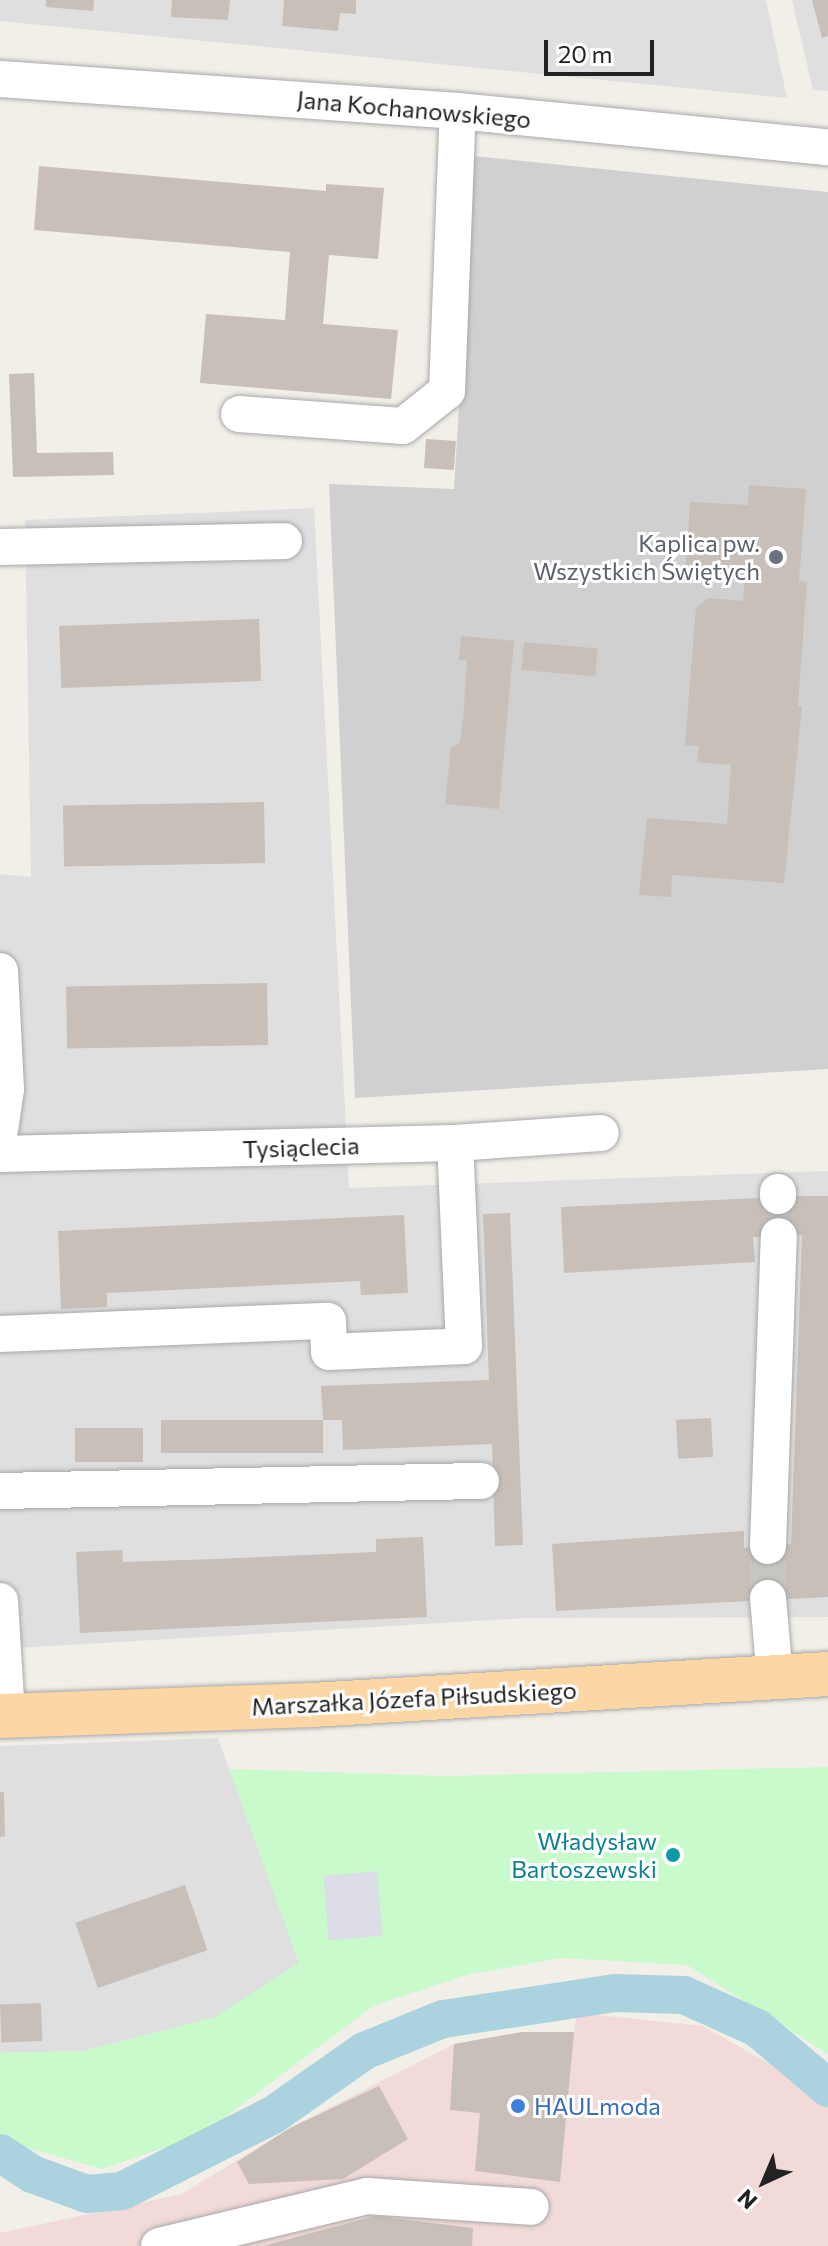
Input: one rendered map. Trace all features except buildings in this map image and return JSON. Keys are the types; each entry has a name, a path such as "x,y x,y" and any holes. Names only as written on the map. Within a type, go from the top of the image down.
{"main road":[{"name":"Marszałka Józefa Piłsudskiego","path":"3,1716 312,1705 828,1674"}],"street":[{"name":"Jana Kochanowskiego","path":"0,79 458,111 828,147"},
{"path":"239,414 403,426 447,391 458,111"},
{"path":"0,547 284,541"},
{"path":"0,971 6,1089 0,1130"},
{"name":"Tysiąclecia","path":"0,1154 455,1143 601,1133"},
{"path":"0,1334 328,1321 329,1352 464,1346 455,1143"},
{"path":"768,1546 779,1236"},
{"path":"0,1491 481,1481"},
{"path":"768,1598 775,1678"},
{"path":"0,1601 3,1716"},
{"path":"159,2246 367,2196 531,2207"}],"shaded area":[{"path":"0,0 766,0 787,98 0,21"},
{"path":"792,0 828,0 828,91 813,90"},
{"path":"474,156 828,192 828,1069 355,1098 329,484 454,489"},
{"path":"314,508 349,1188 828,1171 828,1617 528,1618 0,1649 0,874 31,877 25,520"},
{"path":"218,1738 300,1963 216,2017 83,2051 0,2053 0,1746"},
{"path":"377,1871 383,1936 329,1940 323,1876"},
{"path":"597,2015 703,2026 791,2076 828,2105 828,2246 0,2246 0,2233 182,2194 290,2128 454,2044 522,2032 574,2032 576,2017"}],"green space":[{"path":"828,1767 828,2054 687,1965 562,1958 470,1974 375,2005 201,2135 102,2169 0,2140 0,2053 83,2051 215,2017 299,1963 229,1769 445,1776"}],"waterway":[{"path":"0,2153 32,2174 87,2194 122,2191 273,2115 364,2051 443,2019 615,1993 684,1995 757,2028 828,2088"}],"tunnel":[{"path":"768,1546 768,1598"}],"place":[{"name":"Kaplica pw. Wszystkich Świętych","path":"776,557"},
{"name":"Władysław Bartoszewski","path":"673,1855"},
{"name":"HAULmoda","path":"518,2106"}]}
